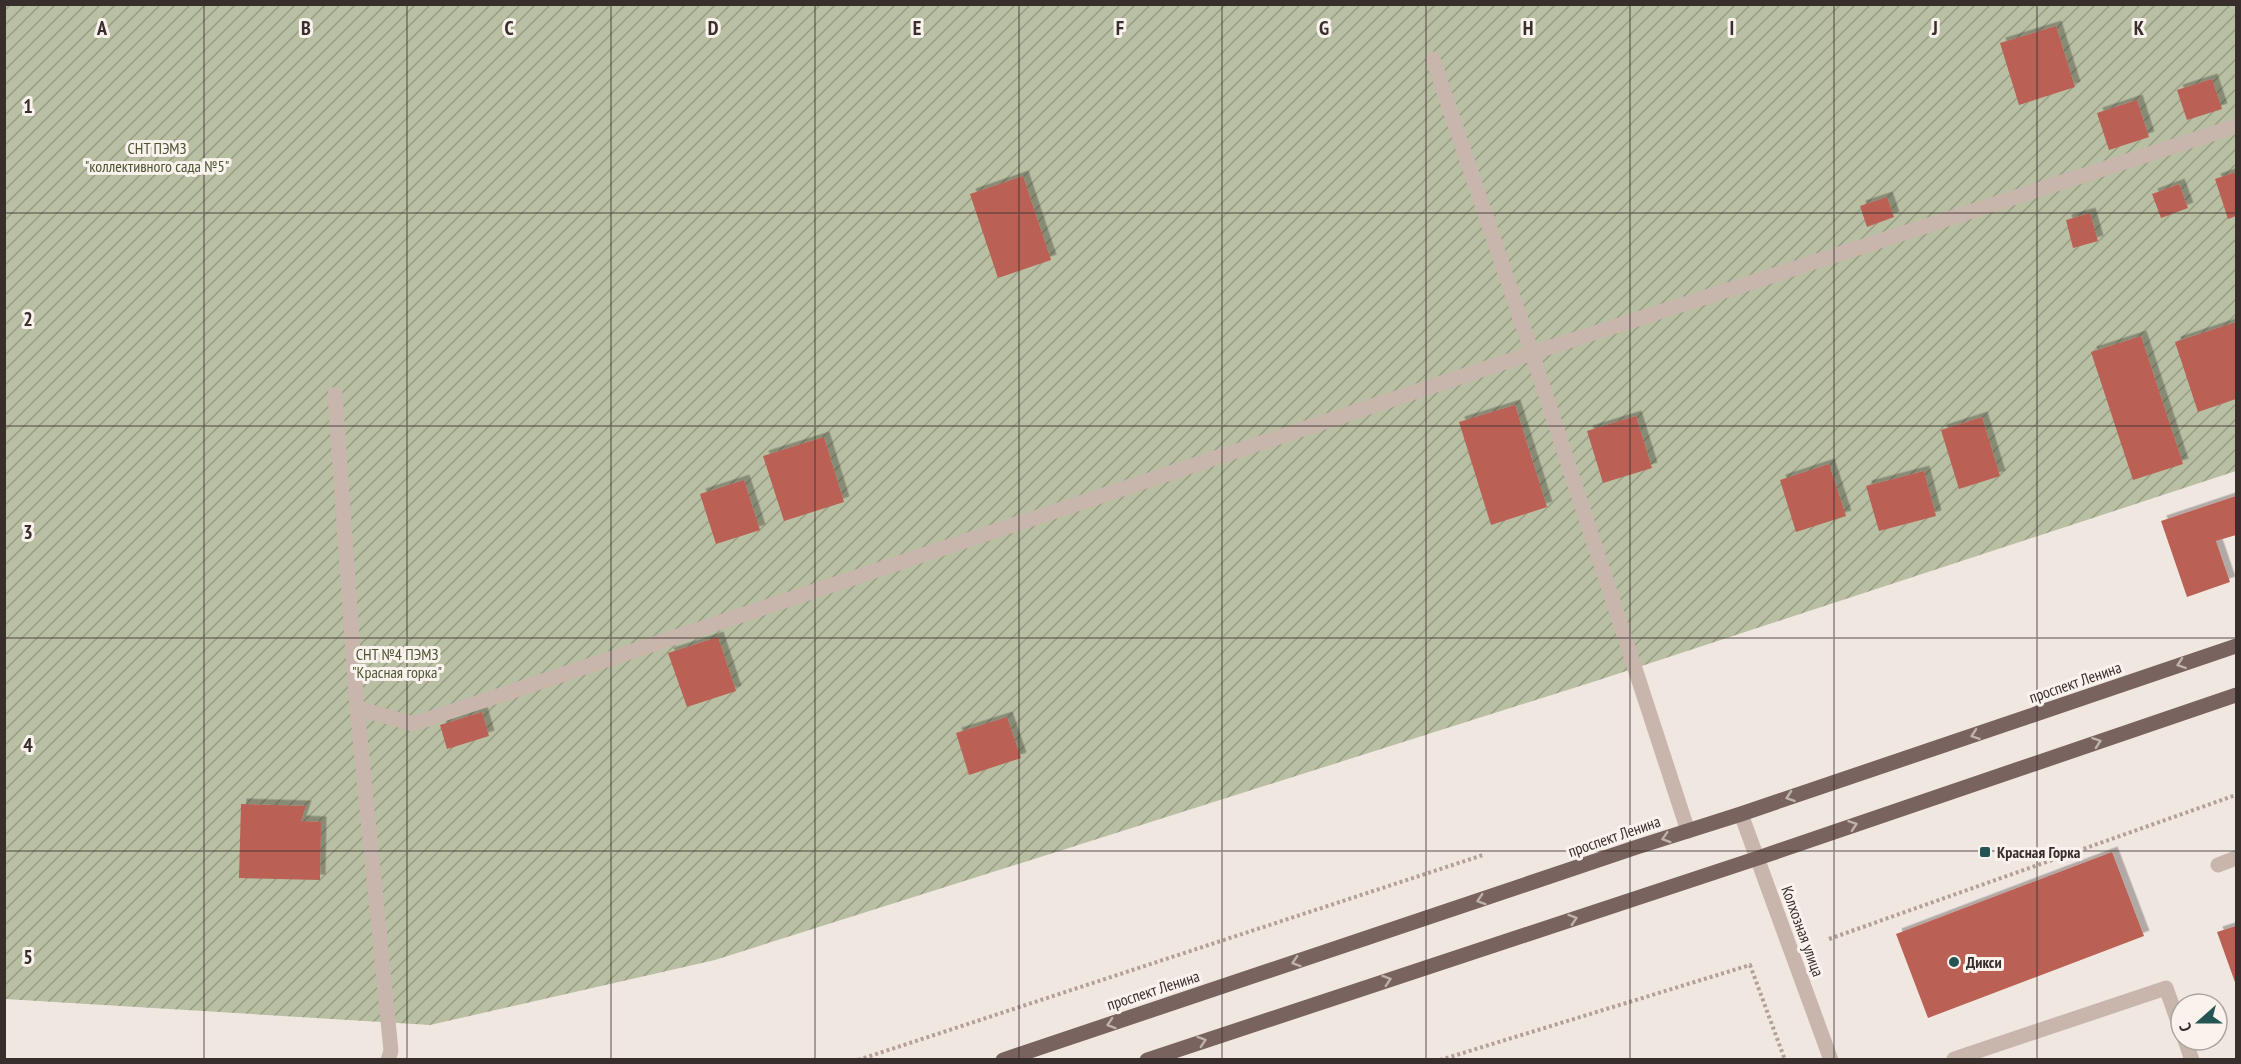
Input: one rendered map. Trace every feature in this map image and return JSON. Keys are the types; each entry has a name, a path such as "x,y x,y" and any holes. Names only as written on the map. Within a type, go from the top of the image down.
{"main road":[{"name":"проспект Ленина","path":"1003,1059 1742,814 2236,646"},
{"path":"1147,1059 1758,858 2236,695"}],"street":[{"path":"1432,59 1532,353 1688,831"},
{"path":"357,708 413,724 1532,353 2236,126"},
{"path":"335,393 357,708 391,1051 388,1059"},
{"name":"Колхозная улица","path":"1742,814 1831,1059"},
{"path":"2218,865 2236,858"},
{"path":"1954,1059 2166,988 2169,996"}],"path":[{"path":"1829,939 2236,795"},
{"path":"858,1059 1483,855"},
{"path":"1440,1059 1750,965 1785,1059"}],"green space":[{"name":"СНТ №4 ПЭМЗ \"Красная горка\"","path":"4,5 2236,5 2236,471 1599,680 715,960 430,1025 5,999"}],"building":[{"path":"2056,26 2075,87 2019,105 2000,43"},
{"path":"2212,79 2222,109 2187,120 2177,90"},
{"path":"2137,100 2149,137 2109,150 2097,113"},
{"path":"2236,172 2236,216 2228,219 2215,179"},
{"path":"1023,176 1051,260 998,278 970,194"},
{"path":"2179,184 2188,208 2161,218 2152,194"},
{"path":"1887,197 1894,217 1867,227 1860,206"},
{"path":"2090,213 2098,241 2073,248 2066,220"},
{"path":"2236,322 2236,399 2198,412 2175,342"},
{"path":"2141,336 2183,464 2133,480 2091,352"},
{"path":"1515,405 1547,507 1491,525 1459,422"},
{"path":"1636,416 1652,468 1603,483 1587,431"},
{"path":"1982,417 2000,476 1959,489 1941,430"},
{"path":"824,437 844,502 784,521 763,456"},
{"path":"1829,464 1846,516 1796,532 1780,480"},
{"path":"1924,471 1936,516 1879,531 1866,486"},
{"path":"744,480 760,530 716,544 700,494"},
{"path":"2236,496 2236,535 2216,541 2230,582 2187,597 2161,521"},
{"path":"718,637 736,691 687,707 668,653"},
{"path":"482,712 489,736 447,749 440,725"},
{"path":"1007,717 1021,758 969,775 956,733"},
{"path":"241,804 306,806 301,821 321,822 320,880 239,878"},
{"path":"2112,852 2144,936 1928,1018 1896,934"},
{"path":"2236,926 2236,985 2217,932"}],"place":[{"name":"Красная Горка","path":"1985,852"},
{"name":"Дикси","path":"1954,962"}],"park label":[{"name":"СНТ ПЭМЗ \"коллективного сада №5\"","path":"157,157"}]}
